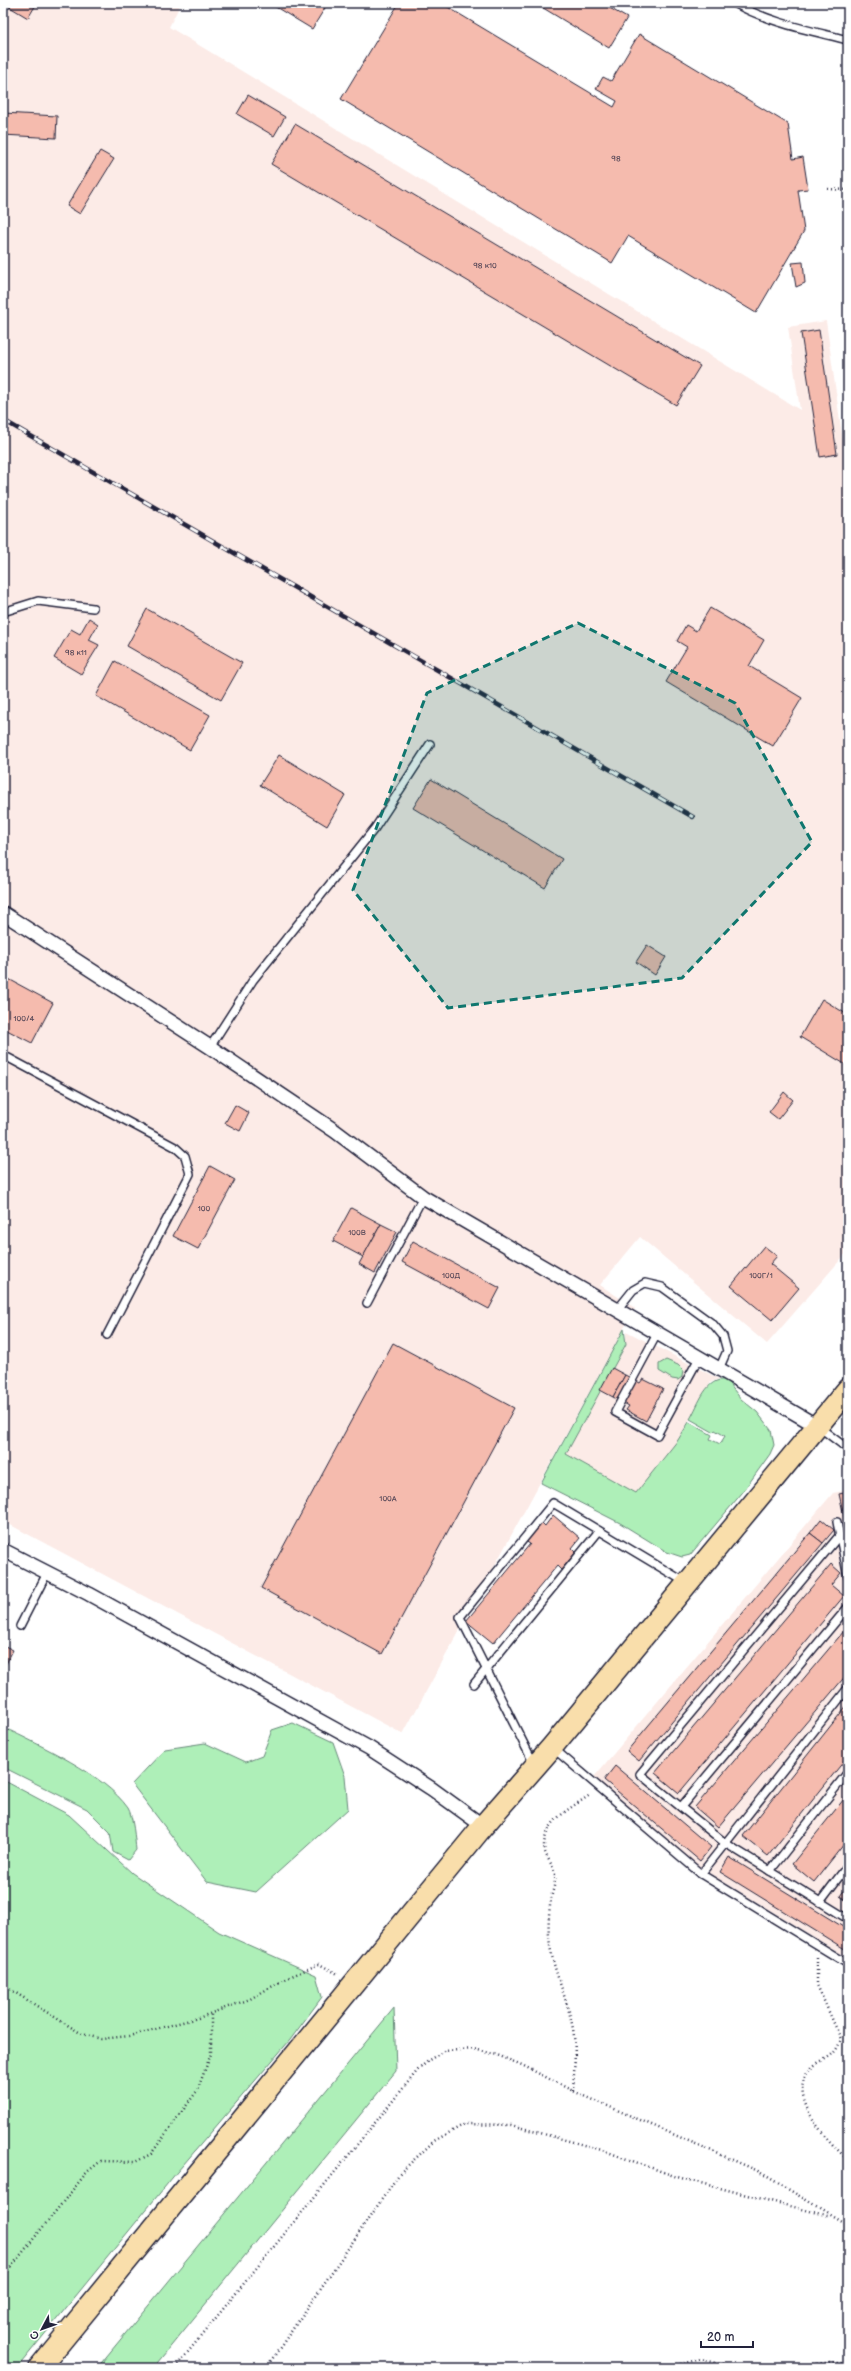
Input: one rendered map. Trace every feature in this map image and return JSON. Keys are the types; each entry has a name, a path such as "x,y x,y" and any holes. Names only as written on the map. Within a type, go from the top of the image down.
{"main road":[{"path":"39,2368 483,1826 552,1746 848,1389"}],"street":[{"path":"3,913 210,1047 335,1132 423,1197 817,1426"},
{"path":"3,1550 369,1748 432,1789 483,1826"}],"lane":[{"path":"734,3 777,23 848,40"},
{"path":"3,612 38,602 93,608"},
{"path":"210,1047 253,980 375,828 430,744"},
{"path":"3,1054 175,1147 186,1156 190,1174 107,1335"},
{"path":"367,1303 423,1197"},
{"path":"617,1310 633,1290 645,1283 662,1287 713,1324 723,1336 727,1350 719,1369"},
{"path":"657,1334 615,1412 657,1435 699,1358"},
{"path":"817,1426 848,1449"},
{"path":"535,1766 460,1617 548,1509 554,1503 687,1583"},
{"path":"836,1522 848,1577"},
{"path":"474,1684 600,1531"},
{"path":"839,1536 640,1774 725,1843 848,1919"},
{"path":"20,1626 47,1573"},
{"path":"681,1807 848,1608"},
{"path":"701,1874 848,1688"},
{"path":"552,1746 701,1874 848,1964"},
{"path":"770,1871 848,1772"},
{"path":"820,1902 848,1864"}],"path":[{"path":"828,189 848,190"},
{"path":"573,2091 575,2055 572,2024 553,1966 549,1935 551,1899 555,1877 553,1869 545,1855 544,1843 547,1832 557,1818 600,1788"},
{"path":"819,1947 815,1967 817,1985 841,2039 837,2051 807,2073 803,2084 803,2098 810,2113 826,2139 848,2160"},
{"path":"3,1985 82,2034 101,2039 128,2036 211,2013 250,1999 285,1979 319,1964"},
{"path":"3,2277 87,2172 101,2161 135,2162 151,2154 197,2091 211,2054 211,2013"},
{"path":"175,2368 418,2070 429,2060 444,2051 474,2049 522,2065 573,2091 756,2170 848,2224"},
{"path":"266,2368 400,2173 434,2141 465,2124 511,2125 602,2150 677,2177 832,2216"},
{"path":"664,2368 701,2359 735,2368"},
{"path":"781,2368 823,2362 848,2363"}],"highlighted area":[{"path":"578,623 735,703 812,842 682,978 448,1008 353,890 427,693"}],"shaded area":[{"path":"3,3 181,3 169,27 800,410 788,327 826,321 848,478 848,1251 767,1344 640,1237 600,1285 635,1308 403,1734 3,1521"},
{"path":"626,1331 719,1379 711,1382 678,1440 636,1493 566,1454 626,1344"},
{"path":"848,1490 848,1958 697,1866 594,1777 833,1493"}],"green space":[{"path":"624,1329 626,1344 566,1454 636,1493 678,1440 689,1422 712,1435 710,1439 720,1444 725,1436 715,1430 713,1432 690,1419 708,1387 719,1380 726,1380 741,1399 757,1412 771,1430 774,1445 770,1454 742,1493 690,1555 682,1557 667,1552 620,1523 541,1483"},
{"path":"666,1360 678,1365 683,1370 682,1377 678,1380 672,1379 659,1371 659,1364"},
{"path":"293,1723 333,1742 345,1776 348,1809 256,1892 207,1882 132,1784 165,1749 205,1743 246,1762 262,1756 272,1730"},
{"path":"3,1727 53,1752 88,1772 117,1796 128,1808 134,1828 136,1850 128,1860 113,1852 110,1832 87,1809 3,1767"},
{"path":"3,1780 69,1815 132,1873 219,1932 316,1975 322,1997 290,2040 177,2172 17,2368 3,2368"},
{"path":"394,2008 396,2071 153,2368 97,2368"}],"building":[{"path":"3,3 37,3 28,18"},
{"path":"269,3 328,3 312,29"},
{"path":"399,3 441,3 614,107 617,101 596,89 603,77 611,81 639,34 788,124 793,159 803,157 808,189 798,190 804,231 756,313 628,236 612,263 341,99"},
{"path":"535,3 601,3 627,18 609,48"},
{"path":"248,95 285,117 274,136 237,114"},
{"path":"3,113 57,116 56,138 3,135"},
{"path":"295,124 700,366 676,405 271,164"},
{"path":"100,151 114,159 80,214 67,206"},
{"path":"803,262 805,283 796,287 792,263"},
{"path":"819,330 837,454 820,457 801,333"},
{"path":"710,608 764,640 749,666 802,698 773,746 666,682 687,647 677,641 686,625 696,631"},
{"path":"147,609 242,663 221,700 127,646"},
{"path":"89,618 98,624 89,640 99,645 81,674 54,658 71,629 80,634"},
{"path":"115,661 210,715 190,750 96,696"},
{"path":"279,755 345,795 327,826 260,785"},
{"path":"431,779 562,859 545,888 413,808"},
{"path":"647,945 666,957 655,975 636,962"},
{"path":"3,976 53,1003 32,1043 3,1028"},
{"path":"822,999 848,1015 848,1066 800,1037"},
{"path":"784,1092 793,1100 778,1119 769,1112"},
{"path":"235,1105 249,1113 240,1131 225,1123"},
{"path":"210,1166 235,1180 198,1249 173,1236"},
{"path":"351,1208 381,1224 363,1257 333,1241"},
{"path":"381,1224 397,1232 375,1273 359,1264"},
{"path":"413,1241 500,1288 489,1309 402,1262"},
{"path":"764,1246 777,1256 770,1264 799,1288 772,1320 731,1286"},
{"path":"393,1343 514,1408 382,1654 261,1588"},
{"path":"612,1368 625,1375 613,1397 600,1390"},
{"path":"625,1375 640,1383 643,1379 663,1389 646,1421 626,1410 629,1406 613,1397"},
{"path":"848,1492 848,1534 839,1494"},
{"path":"553,1515 580,1538 572,1548 576,1552 561,1570 557,1566 493,1643 466,1621 530,1544 525,1541 541,1522 545,1526"},
{"path":"821,1519 834,1530 823,1543 810,1533"},
{"path":"810,1533 823,1543 639,1761 627,1751"},
{"path":"831,1564 841,1573 831,1585 844,1596 679,1793 655,1773"},
{"path":"844,1631 848,1634 848,1673 718,1827 695,1807"},
{"path":"3,1645 13,1650 3,1670"},
{"path":"848,1704 848,1756 768,1856 743,1836"},
{"path":"615,1766 711,1847 700,1861 604,1780"},
{"path":"848,1794 848,1839 814,1882 792,1864"},
{"path":"729,1857 848,1930 848,1951 720,1872"},
{"path":"848,1885 848,1902 840,1896"}],"railway":[{"path":"3,420 693,817"}]}
